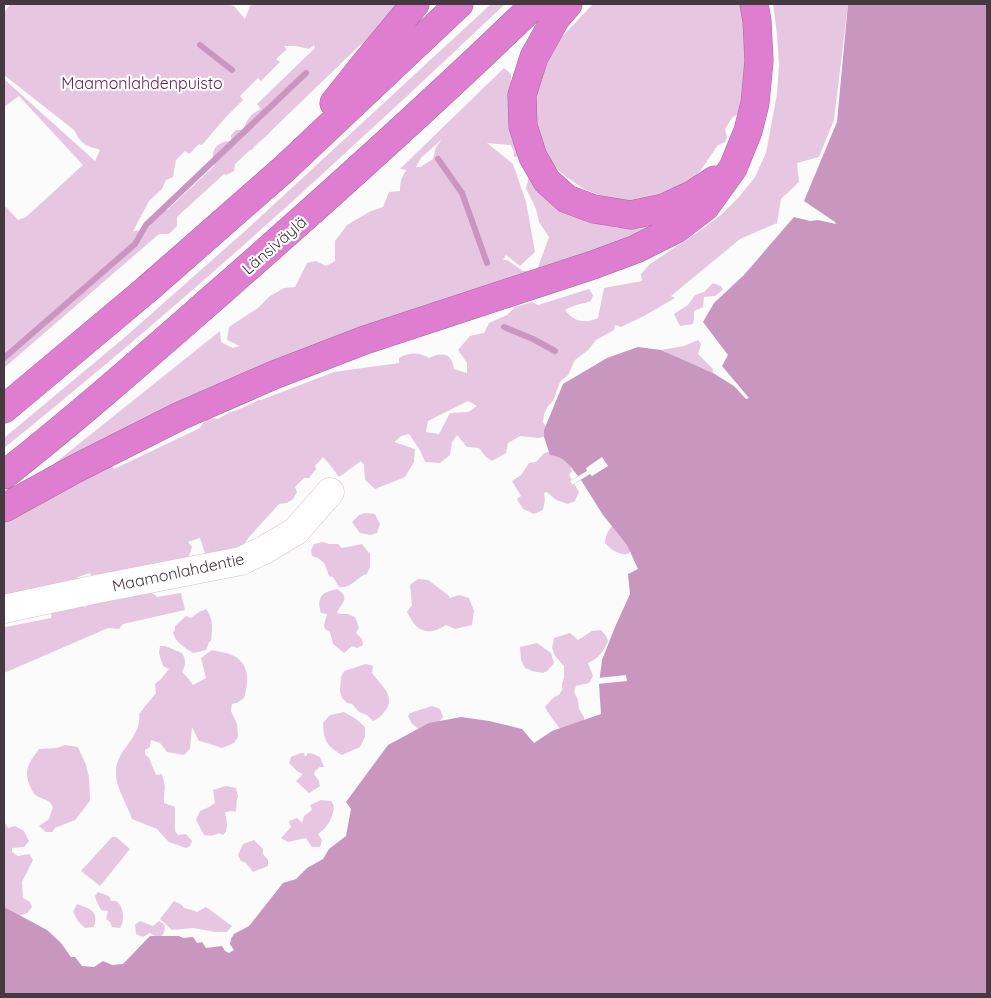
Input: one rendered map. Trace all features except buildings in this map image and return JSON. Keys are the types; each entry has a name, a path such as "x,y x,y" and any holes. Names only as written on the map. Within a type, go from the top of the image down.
{"highway":[{"path":"284,169 365,64 416,4"},
{"path":"4,409 146,290 284,169 459,4"},
{"name":"Länsiväylä","path":"4,475 143,360 315,209 535,4"},
{"path":"568,4 556,18 534,57 522,95 522,126 533,157 547,181 567,199 594,209 631,215 664,208 692,195 733,168"},
{"path":"4,508 75,468 180,416 274,375 365,340 593,265 636,249 676,229 704,207 733,168 748,131 755,103 760,61 754,4"}],"street":[{"name":"Maamonlahdentie","path":"4,609 241,561 264,550 296,530 330,492"}],"green space":[{"name":"Maamonlahdenpuisto","path":"10,4 226,4 234,6 245,19 251,4 402,4 374,31 372,37 359,46 267,136 235,164 234,171 226,175 224,174 177,217 177,226 169,234 159,234 4,368 4,209 6,207 18,220 26,217 83,165 19,96 4,107 4,79 95,161 100,150 83,143 74,130 4,75 4,13","holes":["314,45 315,48 257,104 261,109 249,118 243,130 236,130 231,135 231,141 221,143 215,148 213,152 214,166 167,210 159,209 150,219 151,225 145,230 133,231 149,201 162,189 166,180 173,177 176,160 185,151 189,154 199,144 202,145 243,100 240,96 258,78 261,81 280,62 276,59 287,49 284,46 309,49"]},
{"path":"491,4 505,4 240,248 123,350 4,448 4,438 124,338 245,231"},
{"path":"593,4 746,4 753,57 739,113 732,118 725,129 727,137 725,142 718,145 700,171 687,184 648,200 631,201 607,198 584,189 565,176 549,161 537,141 535,85 557,42"},
{"path":"773,4 848,4 834,120 819,157 797,163 799,182 781,199 777,223 740,239 671,296 675,298 621,327 615,325 614,330 596,340 588,350 575,360 568,375 560,382 553,401 544,414 543,422 547,429 546,436 539,438 520,436 508,443 506,453 492,461 479,448 467,447 457,435 452,442 450,455 440,463 425,462 420,450 409,434 401,436 394,442 415,449 414,462 405,477 375,489 365,480 364,465 361,461 339,477 323,457 315,466 316,469 309,478 304,478 295,487 297,492 293,499 287,503 279,504 240,549 217,554 205,553 200,538 188,542 192,547 189,556 185,559 92,577 90,573 78,577 78,580 4,598 4,522 111,464 114,469 200,428 208,419 218,419 259,400 334,372 399,363 399,358 414,354 429,358 446,355 451,360 454,369 467,373 467,363 458,350 470,336 484,333 489,323 507,315 515,307 532,302 538,305 589,289 593,295 591,301 565,310 572,317 580,321 598,318 604,288 642,281 641,274 650,264 722,214 755,177 766,153 777,94 779,65","holes":["468,401 477,406 468,412 450,413 439,434 426,432 428,421"]},
{"path":"504,68 511,74 511,115 591,220 618,228 659,222 656,229 57,472 50,467 220,331 221,342 233,348 240,346 227,340 229,327 258,308 270,296 284,288 295,287 307,263 316,261 326,266 335,261 335,241 347,225 371,211 383,207 389,192 400,191 401,180 407,170 400,169","holes":["442,139 436,147 433,159 420,167 416,167 421,158","487,143 511,145 514,157 519,156 528,171 526,188 536,209 539,222 549,237 537,270 523,271 507,260 503,260 506,255 520,266 535,252 526,202 513,164"]},
{"path":"713,283 721,286 723,290 715,296 704,297 703,307 694,311 693,324 680,326 674,314 688,305 695,295 704,292"},
{"path":"698,340 701,344 698,354 713,369 713,373 661,350 684,346"},
{"path":"556,451 566,455 572,471 569,475 579,492 575,501 568,504 556,500 547,492 544,493 543,510 534,514 523,509 517,499 521,496 512,481 521,475 529,463 536,462 544,453"},
{"path":"365,513 375,514 380,524 377,533 370,535 360,533 352,522 359,515"},
{"path":"617,523 636,545 628,554 615,552 605,543 608,531"},
{"path":"323,542 338,544 342,548 362,544 370,554 370,567 367,574 347,586 339,587 333,577 329,576 324,563 312,556 311,550 314,544"},
{"path":"418,579 428,580 450,598 459,595 469,598 474,611 472,625 455,629 446,625 439,629 428,631 416,626 407,612 412,605 410,585"},
{"path":"140,586 157,597 181,593 185,610 123,624 119,629 108,628 4,673 4,626 51,618 52,608 79,603 85,608 90,599"},
{"path":"337,589 343,595 344,600 337,612 355,617 359,628 356,633 362,639 363,645 357,648 352,646 344,653 333,644 330,632 325,629 324,625 327,614 321,613 319,603 324,594"},
{"path":"206,609 211,621 211,641 206,650 193,653 183,647 173,632 175,626 186,616 191,618"},
{"path":"601,630 608,641 600,654 588,663 593,676 589,683 576,686 574,692 578,700 579,709 584,717 584,725 564,735 545,707 554,697 559,695 564,678 564,666 555,656 552,648 554,638 570,633 578,640 592,631"},
{"path":"537,643 551,653 554,663 543,673 525,668 521,660 520,647"},
{"path":"160,646 165,646 182,653 185,662 182,672 193,685 206,678 201,658 212,650 236,657 244,666 247,676 244,698 232,704 231,711 237,724 238,737 234,743 222,748 199,741 192,727 190,749 184,755 167,752 160,743 151,740 150,747 145,750 145,754 149,758 156,775 162,774 165,786 164,803 175,807 175,831 178,835 186,834 192,841 190,846 186,848 169,842 157,829 132,819 116,777 117,763 137,730 139,714 156,693 155,684 169,669 163,666 159,653"},
{"path":"366,664 373,666 372,673 386,690 389,700 385,711 373,721 367,715 359,712 352,704 347,703 342,698 340,691 341,677 344,671"},
{"path":"432,706 440,709 443,717 425,734 412,724 408,716 410,713"},
{"path":"344,712 365,727 365,737 360,747 342,755 327,742 323,723 330,715"},
{"path":"65,745 78,747 89,777 90,801 75,820 55,828 52,832 46,832 39,826 49,819 53,807 48,801 34,793 28,780 28,766 39,749 57,748"},
{"path":"304,753 305,757 308,753 320,757 324,767 320,767 314,774 320,786 309,793 296,781 303,774 289,763 291,757"},
{"path":"226,786 236,788 238,797 236,810 235,812 225,812 227,827 223,835 219,833 212,836 204,835 196,820 200,811 215,803 213,790"},
{"path":"321,800 331,801 334,806 329,822 318,834 322,840 320,847 312,847 306,838 288,842 281,838 291,827 289,821 297,818 302,823 304,816 312,810 310,805"},
{"path":"4,821 8,828 15,826 24,831 29,841 24,847 12,848 12,852 18,856 29,854 33,860 22,882 23,898 30,902 32,907 27,913 16,917 4,909"},
{"path":"112,837 116,837 130,849 100,886 81,871"},
{"path":"254,840 263,849 263,854 268,860 268,866 253,872 246,863 241,861 238,855 243,844"},
{"path":"98,892 109,896 111,901 116,901 121,906 123,917 120,928 112,927 106,919 108,911 101,910 96,900 95,896"},
{"path":"174,901 184,908 197,912 206,907 232,926 227,932 193,928 172,930 160,919"},
{"path":"77,904 92,911 95,917 94,927 85,928 78,921 73,912"},
{"path":"140,921 153,926 159,921 164,924 164,932 159,938 150,933 143,937 136,934 135,925"}],"shaded area":[{"path":"848,4 987,4 987,994 4,994 4,907 47,930 61,943 71,957 75,957 82,966 94,967 103,961 112,965 123,964 150,936 193,937 197,943 202,942 206,948 222,946 229,953 234,950 230,944 234,934 249,926 283,883 296,879 307,868 323,859 329,849 346,836 351,809 346,802 388,745 429,723 461,717 522,729 534,743 552,731 601,714 599,684 602,660 630,594 628,574 638,569 627,545 603,515 581,480 572,485 570,481 578,476 563,460 550,455 544,437 544,430 563,384 607,358 638,347 661,350 713,373 734,386 746,399 749,398 722,366 728,355 703,322 714,303 744,275 794,217 836,224 804,201 837,122"}],"pier":[{"path":"602,457 608,466 572,485 570,481 587,471 586,468"},
{"path":"626,675 627,681 597,684 598,678"}],"waterway":[{"path":"200,45 232,70"},
{"path":"4,358 135,244 146,225 306,73"},
{"path":"438,159 462,193 487,263"},
{"path":"504,327 555,351"}]}
